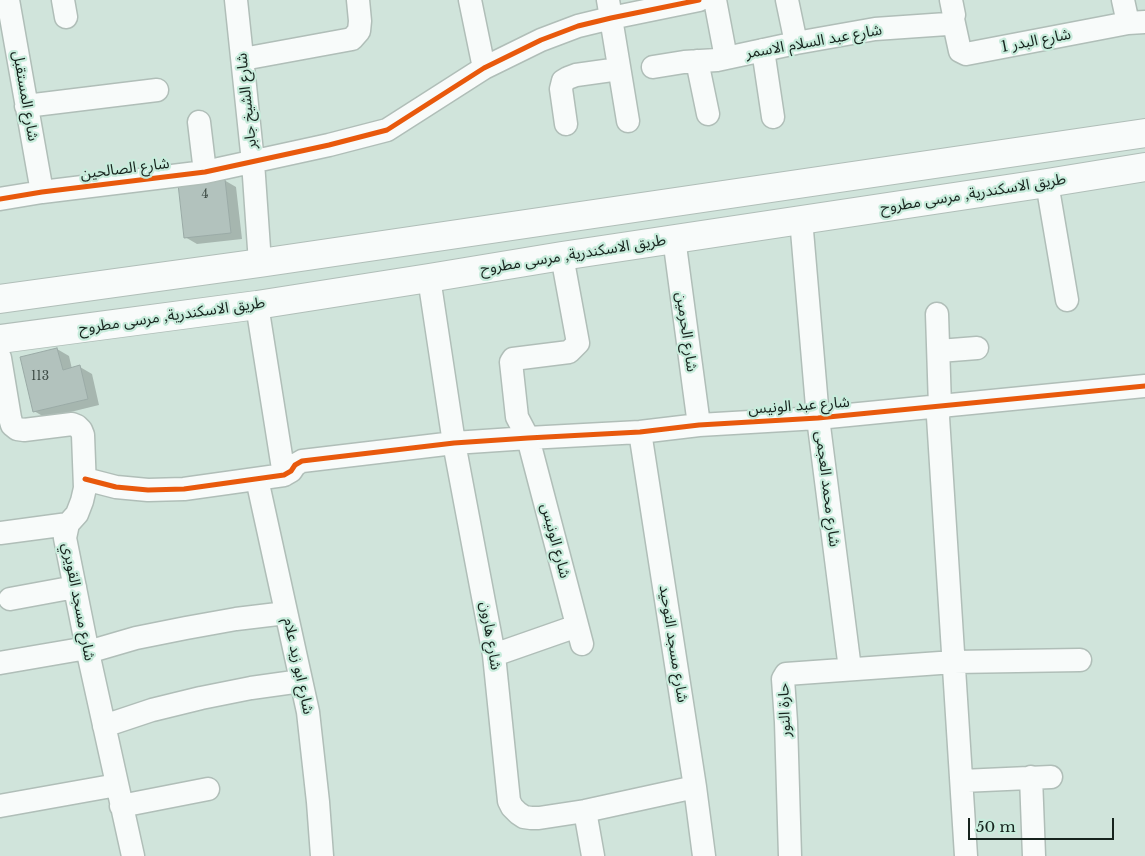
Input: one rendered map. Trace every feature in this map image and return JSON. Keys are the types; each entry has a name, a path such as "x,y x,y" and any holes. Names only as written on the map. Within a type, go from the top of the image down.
{"main road":[{"path":"0,299 260,263 1145,133"},
{"name":"طريق الاسكندرية, مرسى مطروح","path":"0,339 257,305 674,238 1145,167"}],"street":[{"name":"شارع المستقبل","path":"8,0 8,49 26,106 42,192"},
{"name":"شارع الشيخ جابر","path":"236,0 253,162 260,263"},
{"path":"243,59 352,39 359,31 358,0"},
{"path":"470,0 484,68"},
{"name":"شارع الصالحين","path":"0,199 205,172 329,145 387,130 484,68 541,40 578,26 609,9 699,0"},
{"path":"715,0 726,58"},
{"path":"787,0 796,43"},
{"path":"1124,0 1136,22"},
{"path":"609,9 628,121"},
{"name":"شارع عبد السلام الاسمر","path":"654,67 717,60 875,29 947,24 952,9"},
{"name":"شارع البدر 1","path":"952,9 960,51 966,54 1136,22"},
{"path":"763,50 774,117"},
{"path":"697,61 708,114"},
{"path":"566,124 562,89 563,81 576,75 619,69"},
{"path":"26,106 157,90"},
{"path":"198,122 205,172"},
{"path":"1047,183 1067,300"},
{"name":"شارع محمد العجمى","path":"802,219 818,418 850,669"},
{"name":"شارع الحرمين","path":"674,238 699,426"},
{"name":"شارع الونيس","path":"494,655 580,635 528,438 517,417 511,360 569,352 578,343 562,256"},
{"name":"شارع هارون","path":"429,278 454,443 494,655 509,801 512,807 524,817 531,818 585,811 695,787"},
{"path":"85,479 116,487 148,490 184,489 284,475 257,305"},
{"path":"937,314 940,407 938,416 966,856"},
{"path":"939,351 977,348"},
{"name":"شارع مسجد القويري","path":"0,358 12,425 17,429 24,430 72,424 77,426 83,435 86,488 82,502 68,524 65,538 87,650 133,856"},
{"name":"شارع عبد الونيس","path":"284,475 302,461 454,443 640,432 818,418 1145,386"},
{"name":"شارع مسجد التوحيد","path":"640,432 704,856"},
{"name":"شارع ابو زيد علام","path":"257,479 308,712 322,856"},
{"path":"0,533 68,524"},
{"path":"10,599 75,587"},
{"path":"0,663 87,650 136,638 236,619 286,613"},
{"name":"حارة النور","path":"790,856 783,677 788,674 954,662 1080,660"},
{"path":"104,726 152,710 201,698 301,681"},
{"path":"962,781 1041,777 1034,856"},
{"path":"0,806 208,789"},
{"path":"585,811 593,856"}],"building":[{"path":"225,179 231,233 184,238 178,184"},
{"path":"57,348 63,370 80,365 88,399 33,412 20,357"}],"cycle path":[{"path":"0,199 205,172 329,145 387,130 484,68 541,40 578,26 699,0"},
{"path":"85,479 116,487 148,490 184,489 284,475 302,461 454,443 640,432 699,425 818,418 1145,386"}]}
